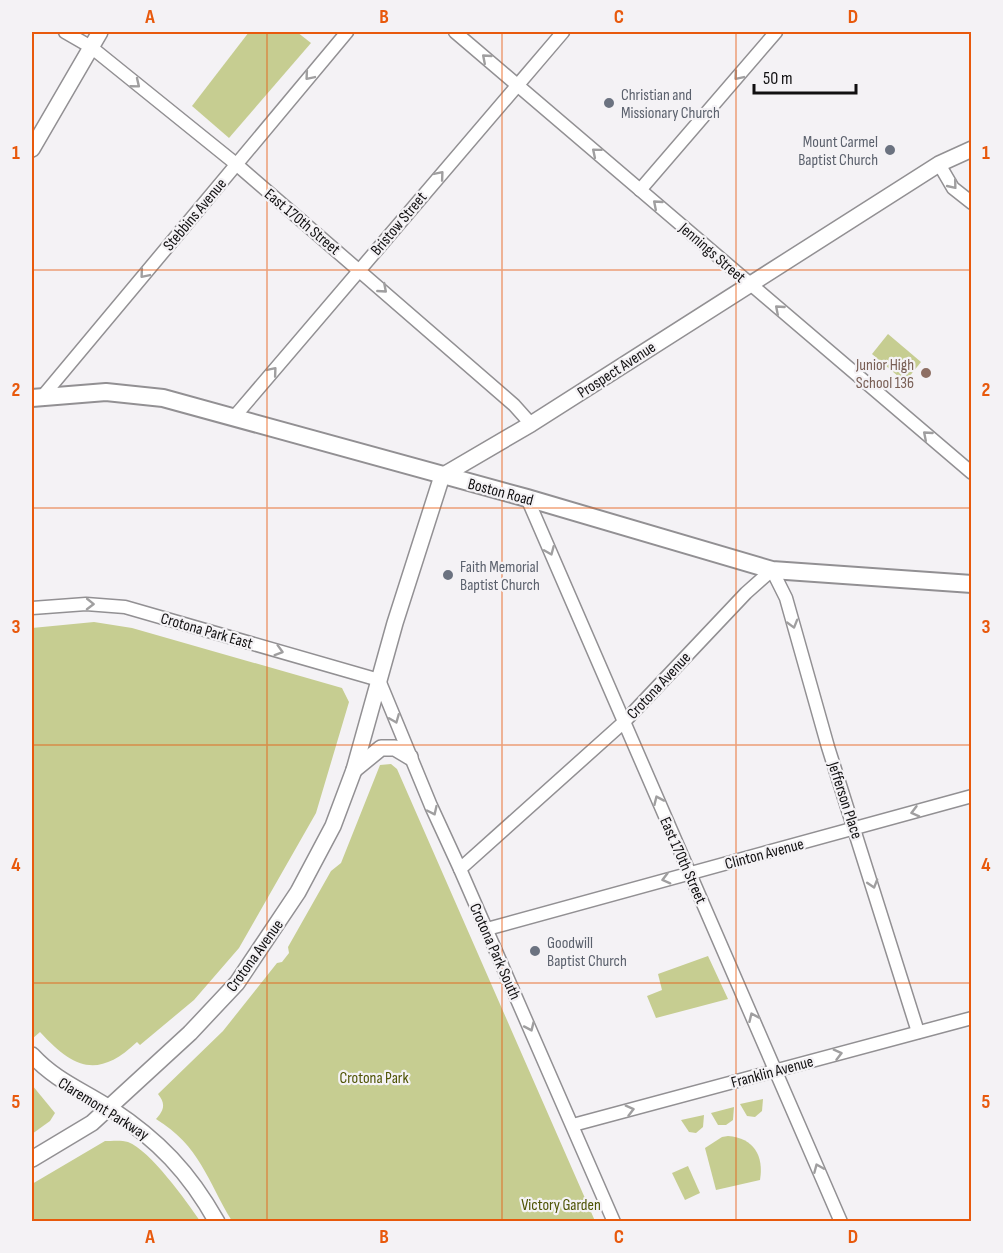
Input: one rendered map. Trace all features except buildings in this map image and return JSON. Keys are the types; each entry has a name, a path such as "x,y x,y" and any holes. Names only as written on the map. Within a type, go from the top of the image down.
{"main road":[{"name":"Boston Road","path":"37,397 82,392 163,398 527,498 771,570 972,584"}],"street":[{"name":"East 170th Street","path":"65,32 91,47 236,164 514,405 531,424"},
{"path":"32,149 100,32"},
{"name":"Stebbins Avenue","path":"37,397 347,32"},
{"name":"Jennings Street","path":"455,32 972,473"},
{"name":"Bristow Street","path":"235,416 563,32"},
{"path":"640,190 776,32"},
{"name":"Prospect Avenue","path":"442,476 531,424 939,164 972,149"},
{"path":"939,164 953,188 972,203"},
{"path":"378,680 442,476"},
{"name":"East 170th Street","path":"527,498 842,1221"},
{"name":"Crotona Avenue","path":"460,869 624,722 746,592 771,570"},
{"name":"Jefferson Place","path":"771,570 786,598 828,747 856,828 918,1032"},
{"name":"Crotona Park East","path":"32,608 86,604 125,607 378,680"},
{"name":"Crotona Park South","path":"378,680 614,1221"},
{"name":"Crotona Avenue","path":"32,1159 88,1126 110,1108 218,1005 262,948 298,892 323,845 354,770 378,680"},
{"path":"354,770 381,748 395,748 410,757"},
{"name":"Clinton Avenue","path":"487,929 972,796"},
{"name":"Franklin Avenue","path":"573,1125 972,1018"},
{"name":"Claremont Parkway","path":"32,1055 59,1080 110,1108 166,1151 217,1221"}],"green space":[{"path":"249,32 297,32 311,43 229,138 192,106"},
{"path":"888,334 921,362 905,382 872,354"},
{"path":"94,622 132,628 342,688 349,702 316,813 239,948 194,1000 140,1045 137,1042 110,1061 98,1065 87,1065 64,1054 40,1032 32,1039 32,628"},
{"name":"Crotona Park","path":"391,764 397,769 595,1221 232,1221 193,1152 171,1129 156,1119 163,1107 158,1094 223,1031 277,963 282,962 289,953 288,947 331,871 341,863 380,765"},
{"path":"708,956 728,999 656,1018 647,996 662,990 658,974"},
{"path":"32,1085 55,1113 50,1121 32,1134"},
{"path":"763,1099 762,1111 755,1117 747,1116 740,1104"},
{"path":"734,1107 733,1120 726,1125 718,1125 711,1113"},
{"path":"704,1115 703,1127 696,1133 689,1132 681,1120"},
{"path":"722,1137 737,1137 751,1144 760,1163 760,1180 716,1190 705,1148"},
{"path":"105,1141 128,1142 147,1155 167,1177 200,1221 32,1221 32,1184"},
{"path":"688,1166 700,1193 685,1200 672,1173"}],"place":[{"name":"Christian and Missionary Church","path":"609,103"},
{"name":"Mount Carmel Baptist Church","path":"890,150"},
{"name":"Junior High School 136","path":"926,373"},
{"name":"Faith Memorial Baptist Church","path":"448,575"},
{"name":"Goodwill Baptist Church","path":"535,951"}],"park label":[{"name":"Victory Garden","path":"561,1204"}]}
